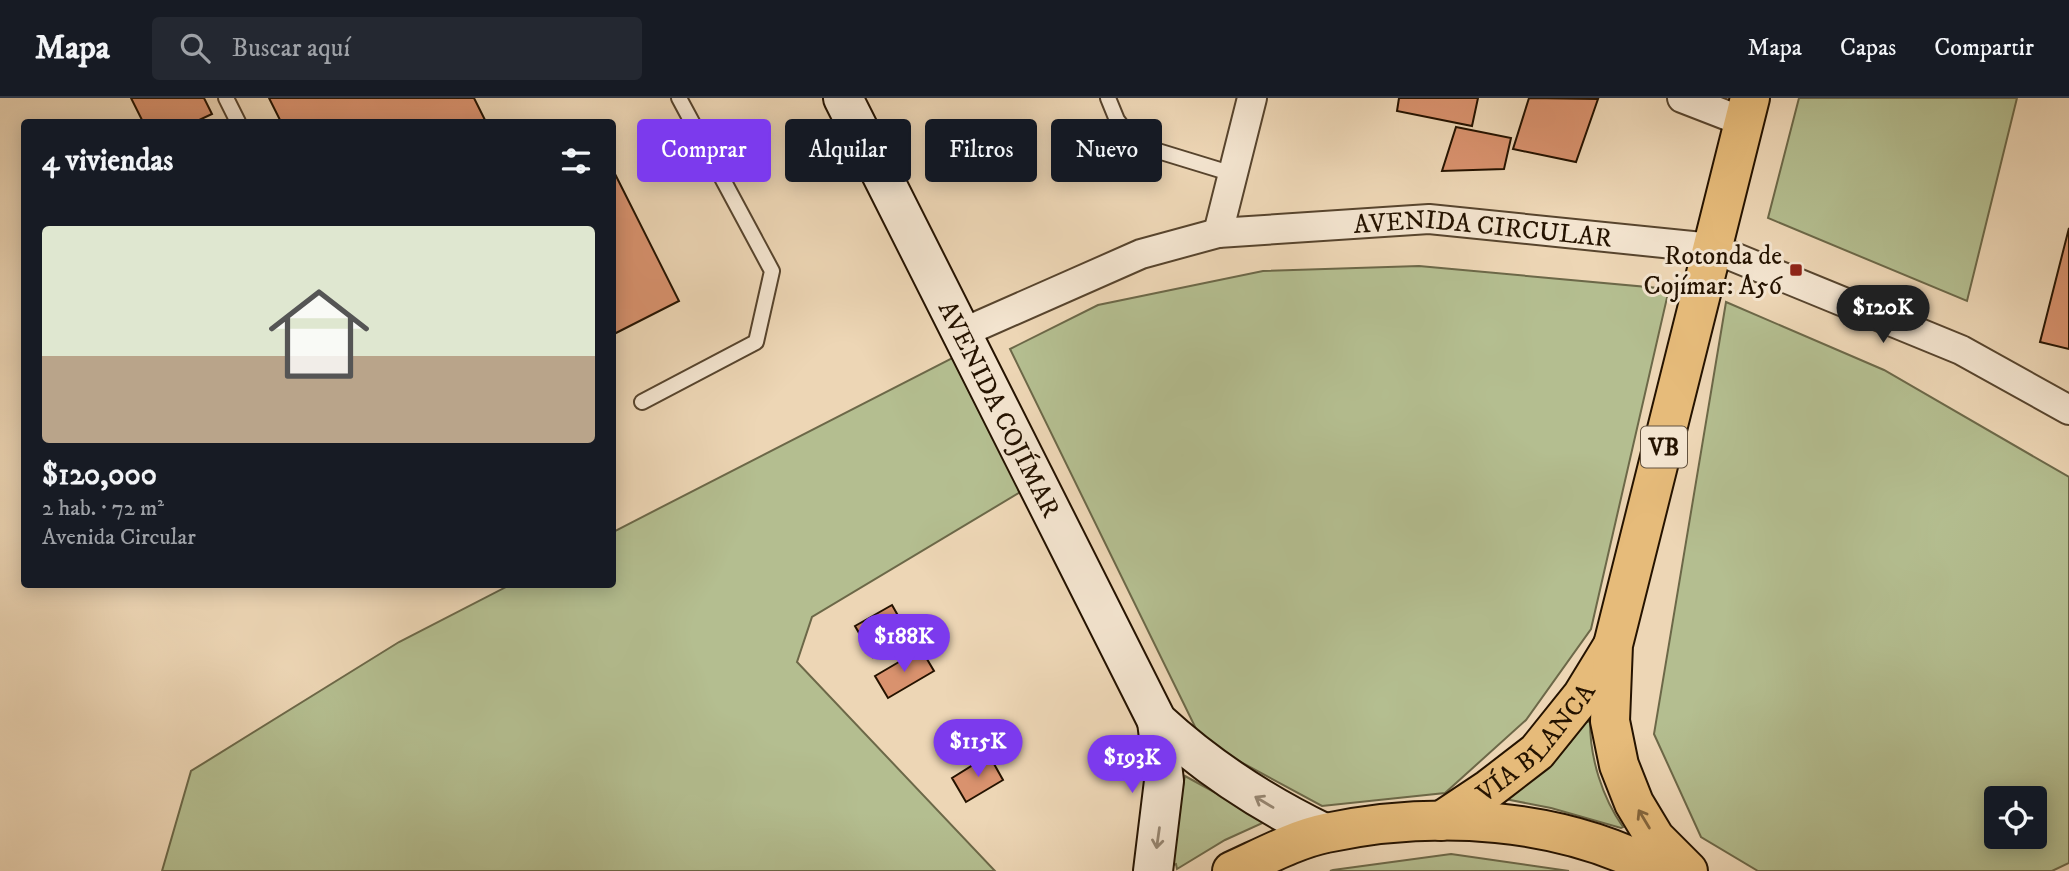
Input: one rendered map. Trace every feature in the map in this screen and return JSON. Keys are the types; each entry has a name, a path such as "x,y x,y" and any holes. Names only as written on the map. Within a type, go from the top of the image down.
{"main road":[{"name":"AVENIDA COJÍMAR","path":"843,98 1157,721 1164,781 1153,871"},
{"name":"VÍA BLANCA","path":"1688,871 1655,838 1634,803 1619,765 1610,721 1613,646 1747,110"},
{"name":"VÍA BLANCA","path":"1441,821 1538,752 1582,696 1613,646"},
{"name":"AVENIDA COJÍMAR","path":"1157,721 1191,752 1239,787 1324,833"},
{"path":"1232,871 1324,833 1398,823 1441,821 1507,825 1572,837 1614,850 1660,871"}],"street":[{"path":"1218,233 1252,98"},
{"path":"1682,98 1747,110"},
{"name":"AVENIDA CIRCULAR","path":"962,333 1141,254 1218,233 1429,219 1712,248 1961,351 2069,410"}],"lane":[{"path":"226,98 237,119"},
{"path":"642,402 756,342 772,271 679,98"},
{"path":"1108,98 1117,120 1135,144 1233,174"}],"green space":[{"path":"1799,98 2017,98 1967,301 1768,218"},
{"path":"1419,266 1669,289 1591,629 1526,720 1445,793 1322,806 1202,741 1010,349 1098,305 1263,271"},
{"path":"1726,302 1884,370 2069,477 2069,863 2052,871 1758,871 1701,837 1654,734"},
{"path":"962,353 1027,488 812,617 797,662 995,871 162,871 191,771 399,642 504,588 616,588 616,530"},
{"path":"1585,721 1590,722 1592,749 1599,777 1609,803 1623,827 1621,828 1551,808 1505,799 1559,756"},
{"path":"1185,776 1267,821 1225,840 1177,869 1176,864 1167,867"},
{"path":"1451,854 1569,871 1330,871 1333,870"}],"building":[{"path":"131,98 204,98 212,114 201,119 142,119"},
{"path":"269,98 474,98 484,119 280,119"},
{"path":"1399,98 1478,98 1472,126 1397,111"},
{"path":"1529,98 1598,99 1576,162 1513,149"},
{"path":"1456,127 1511,138 1504,169 1442,171"},
{"path":"616,176 679,301 616,333"},
{"path":"2069,228 2069,349 2040,342"},
{"path":"892,605 909,635 873,657 855,626"},
{"path":"921,649 934,671 888,698 875,676"},
{"path":"989,755 1003,780 966,802 952,778"}],"place":[{"name":"Rotonda de Cojímar: A56","path":"1796,270"}]}
